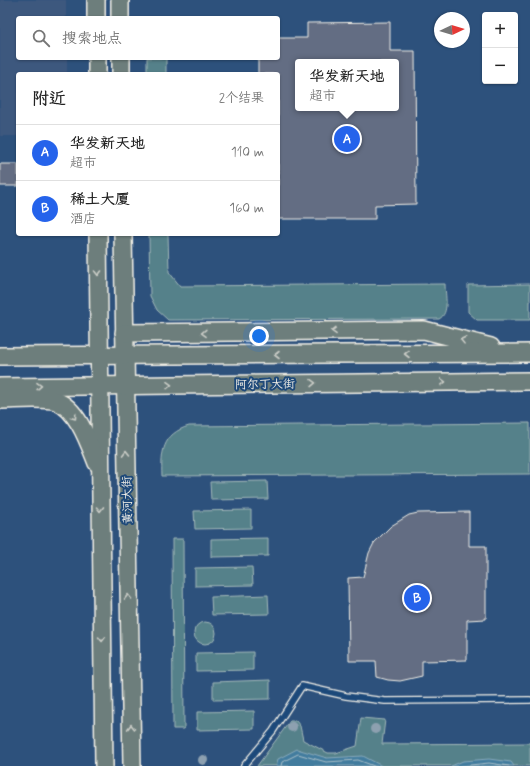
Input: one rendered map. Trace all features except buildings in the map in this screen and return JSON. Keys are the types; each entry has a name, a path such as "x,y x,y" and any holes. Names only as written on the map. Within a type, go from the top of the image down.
{"main road":[{"path":"96,0 96,16"},
{"path":"120,0 120,16"},
{"path":"96,60 97,72"},
{"path":"121,60 121,72"},
{"path":"98,236 104,766"},
{"name":"黄河大街","path":"123,236 124,385 132,766"},
{"path":"124,333 424,330 522,353"},
{"path":"0,356 522,353"},
{"name":"阿尔丁大街","path":"0,387 530,381"},
{"path":"0,400 45,400 62,404 73,414 82,428 100,470"}],"lane":[{"path":"244,766 273,731 302,686 346,696 385,701 530,700"}],"shaded area":[{"path":"0,0 66,0 66,16 16,16 16,60 67,60 67,72 16,72 16,136 0,136"}],"green space":[{"path":"147,60 166,60 166,72 147,72"},
{"path":"149,236 168,236 169,272 180,286 445,284 446,308 445,313 439,319 168,320 157,310 150,296"},
{"path":"530,284 530,320 477,320 468,312 468,285"},
{"path":"530,423 530,474 162,476 163,452 168,439 173,434 189,426"},
{"path":"267,481 268,499 211,500 210,482"},
{"path":"251,510 251,528 195,529 194,511"},
{"path":"268,538 268,556 211,557 211,539"},
{"path":"172,539 183,539 184,729 173,729"},
{"path":"252,567 253,585 195,586 195,568"},
{"path":"268,595 269,614 212,615 211,597"},
{"path":"205,622 213,625 216,633 213,641 205,644 197,641 194,633 197,625"},
{"path":"253,652 253,670 196,671 196,653"},
{"path":"270,680 270,699 213,700 213,682"},
{"path":"254,711 254,729 197,730 197,712"},
{"path":"361,718 385,720 382,744 530,743 530,766 257,766 290,721 296,721 300,726 303,740 328,753 336,753 357,746"}],"water":[{"path":"297,749 327,758 363,756 382,766 276,766 278,759"},
{"path":"489,759 511,762 514,766 451,766 463,761"}],"place":[{"name":"华发新天地","path":"347,139"},
{"name":"稀土大厦","path":"417,598"}]}
